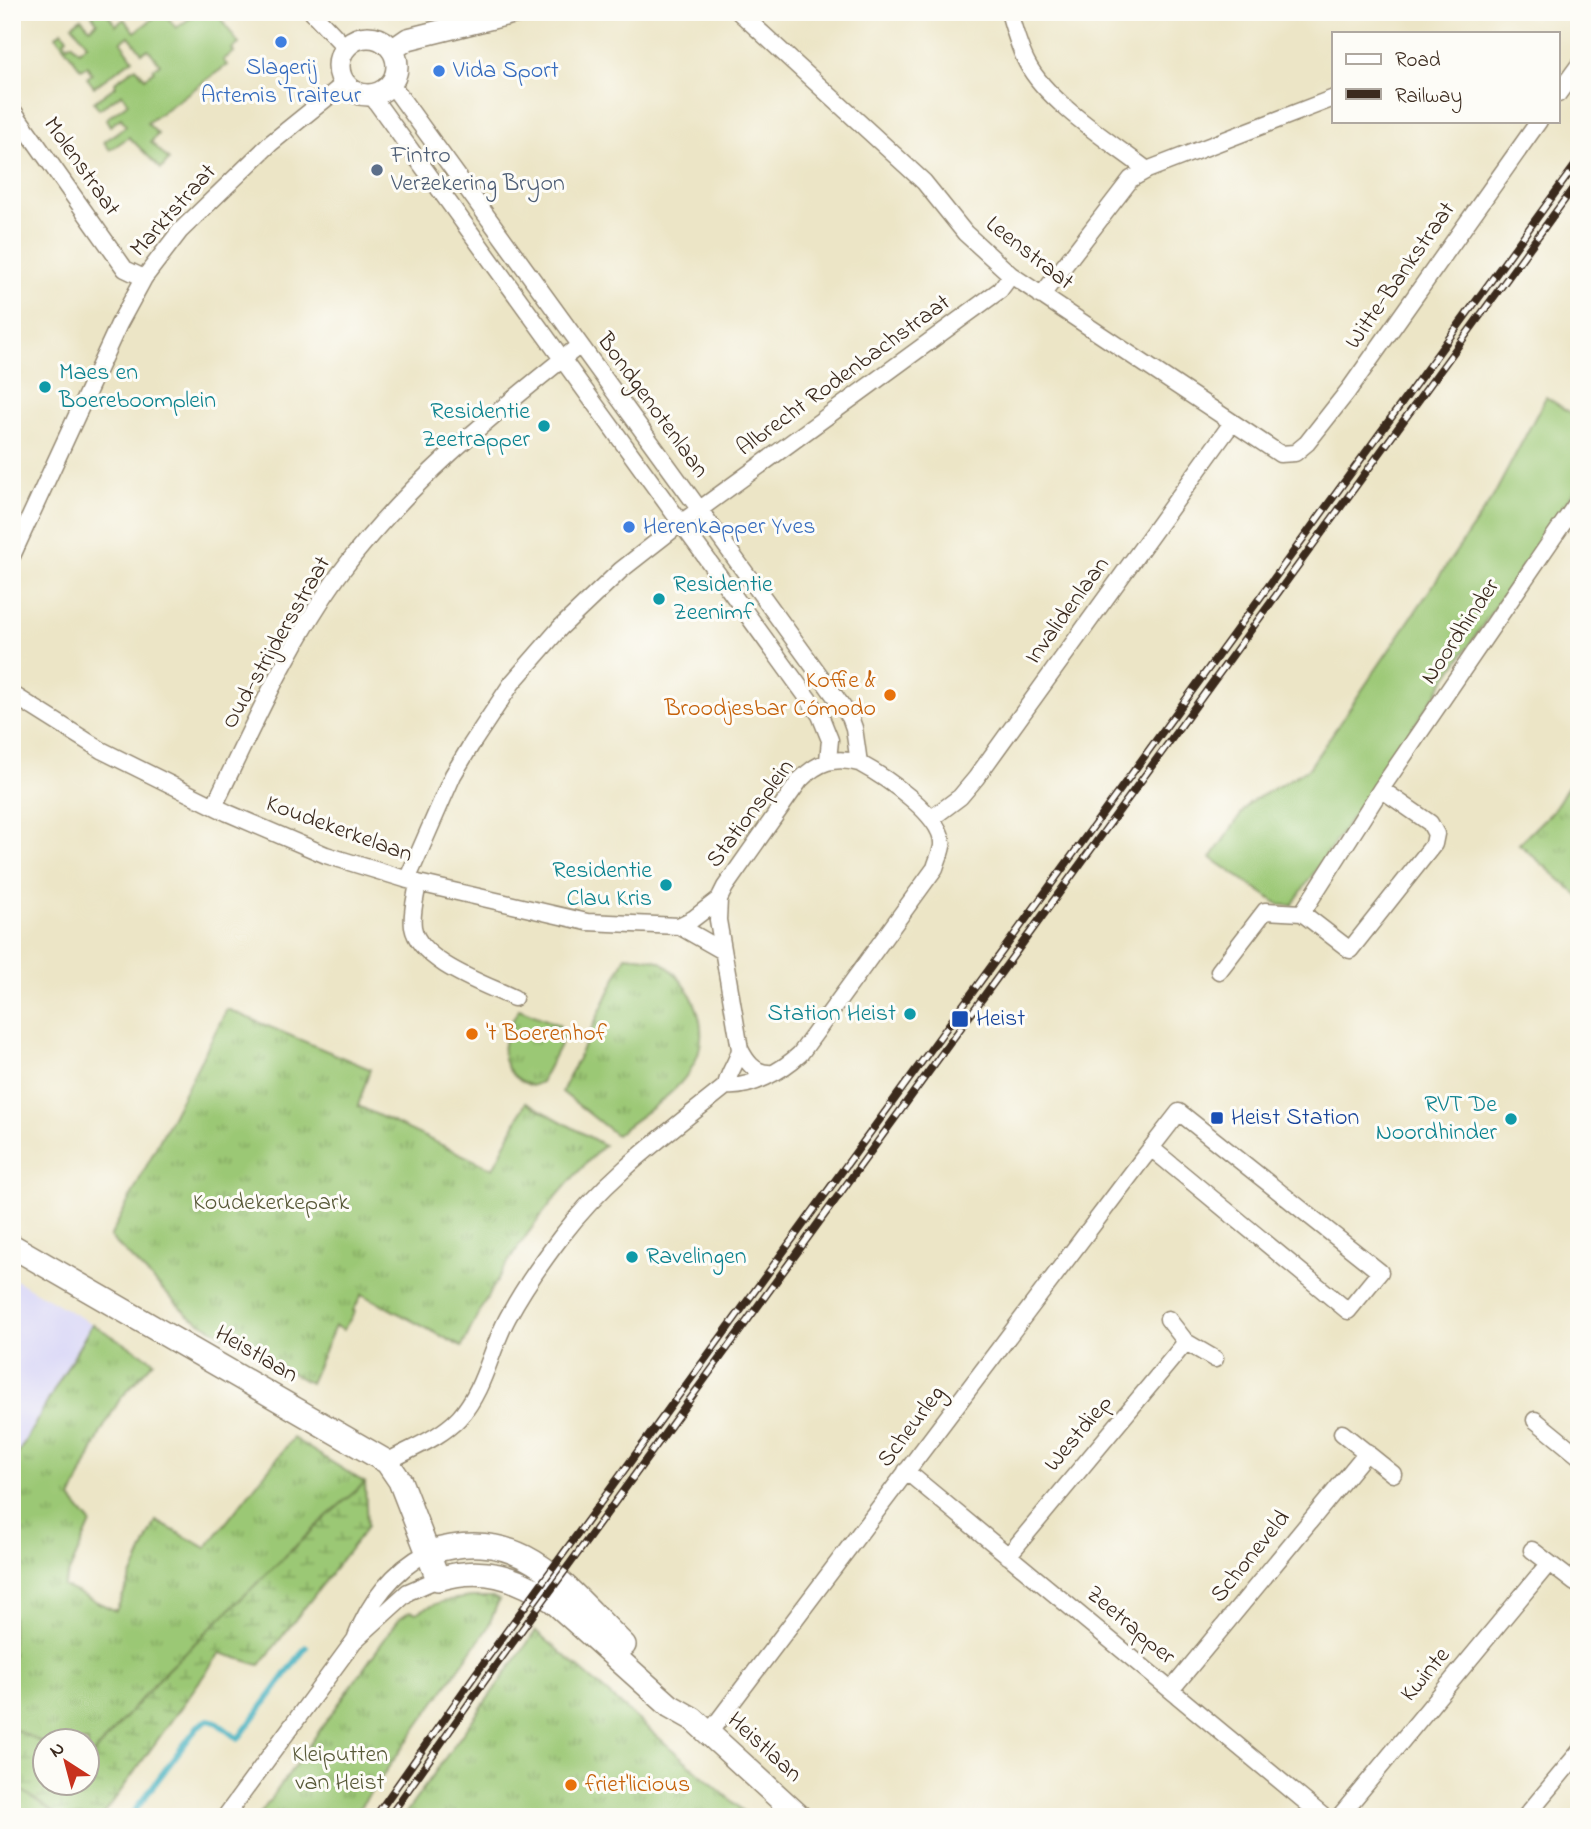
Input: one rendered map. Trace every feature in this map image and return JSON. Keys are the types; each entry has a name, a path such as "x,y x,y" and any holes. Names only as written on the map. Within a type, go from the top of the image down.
{"main road":[{"name":"Heistlaan","path":"12,1246 387,1462"},
{"path":"387,1462 400,1481 438,1579"},
{"name":"Heistlaan","path":"427,1552 447,1546 475,1543 512,1549 525,1555 564,1587 678,1697 701,1726 800,1817"},
{"name":"Heistlaan","path":"438,1579 454,1574 498,1575 516,1579 533,1588 553,1601 670,1706 701,1726"}],"street":[{"path":"313,12 345,47"},
{"path":"392,50 408,39 517,12"},
{"name":"Leenstraat","path":"739,12 923,183 965,233 1012,275 1280,454 1295,453"},
{"path":"1009,12 1027,64 1042,84 1060,102 1147,170"},
{"path":"370,37 383,41 392,50 397,61 396,73 391,84 382,92 361,95 344,84 339,72 339,59 345,47 356,39 370,37"},
{"path":"1560,91 1579,65"},
{"name":"Marktstraat","path":"12,556 119,324 144,278 180,231 198,213 271,143 344,84"},
{"name":"Bondgenotenlaan","path":"391,84 850,717 859,763"},
{"name":"Bondgenotenlaan","path":"371,95 820,715 830,740 828,760"},
{"path":"1041,296 1130,179 1147,170 1332,100"},
{"name":"Molenstraat","path":"12,108 125,269 144,278"},
{"name":"Witte-Bankstraat","path":"1295,453 1307,443 1348,391 1538,122"},
{"name":"Albrecht Rodenbachstraat","path":"514,998 448,968 423,944 413,927 413,882 453,775 512,683 568,620 621,570 681,523 1000,290 1012,275"},
{"name":"Oud-strijdersstraat","path":"214,806 282,669 338,577 375,530 427,474 471,433 580,345"},
{"name":"Invalidenlaan","path":"932,818 960,797 976,778 1233,422"},
{"name":"Noordhinder","path":"1302,913 1381,789 1579,500"},
{"name":"Koudekerkelaan","path":"12,694 101,750 214,806 327,855 413,882 587,922 679,926 723,951"},
{"name":"Stationsplein","path":"740,1049 718,920 719,899 731,877 800,780 828,760 859,763 932,818"},
{"path":"1219,971 1265,911 1302,913 1350,950 1434,844 1436,834 1430,823 1381,789"},
{"path":"726,1086 733,1087 756,1080 789,1065 800,1054 935,867 942,847 938,827 932,818"},
{"path":"679,926 719,899"},
{"path":"740,1049 754,1068 769,1073"},
{"path":"387,1462 439,1435 459,1418 479,1389 507,1318 564,1234 590,1202 634,1160 726,1086 727,1077 738,1059 740,1049"},
{"name":"Scheurleg","path":"701,1726 906,1471 1151,1148 1179,1112 1380,1272 1348,1311 1151,1148"},
{"path":"1168,1319 1186,1342 1215,1359"},
{"name":"Westdiep","path":"1008,1556 1186,1342"},
{"path":"1535,1420 1579,1456"},
{"path":"1342,1433 1394,1474"},
{"name":"Schoneveld","path":"1171,1690 1367,1452"},
{"name":"Zeetrapper","path":"906,1471 1324,1817"},
{"path":"1532,1550 1575,1583"},
{"path":"354,1641 363,1618 387,1586 403,1568 427,1552"},
{"name":"Kwinte","path":"1339,1817 1549,1563"},
{"path":"225,1817 354,1641 408,1592 438,1579"},
{"path":"1525,1817 1579,1752"}],"shaded area":[{"path":"12,1278 92,1324 12,1464"}],"green space":[{"path":"95,12 106,12 116,25 124,19 135,32 162,12 176,28 199,12 216,12 239,44 232,49 234,52 223,60 227,65 147,123 158,134 151,142 169,160 161,169 129,137 110,150 104,142 126,126 121,118 110,126 106,119 128,103 122,94 99,109 94,102 136,67 145,78 160,64 148,49 142,53 129,36 121,42 133,59 94,87 87,78 92,74 87,66 81,69 56,36 62,31 67,38 64,41 67,46 71,43 79,51 87,44 72,25 81,18 90,28 97,22 92,15"},
{"path":"1546,397 1579,418 1579,484 1292,905 1280,905 1211,858 1249,803 1309,768 1493,497"},
{"path":"1579,770 1579,896 1519,844 1553,810"},
{"path":"626,956 659,961 675,974 691,996 700,1021 701,1034 696,1060 682,1081 616,1135 562,1092"},
{"name":"Koudekerkepark","path":"227,1009 370,1069 358,1106 493,1169 526,1102 604,1145 561,1191 524,1239 491,1291 462,1347 362,1294 353,1311 355,1312 343,1330 335,1326 310,1383 189,1316 110,1237"},
{"path":"519,1009 559,1025 565,1035 541,1082 532,1086 510,1072 503,1053 507,1032"},
{"path":"92,1324 154,1361 120,1399 101,1432 71,1499 91,1523 63,1586 116,1611 156,1521 206,1548 293,1438 365,1483 327,1516 166,1671 102,1744 102,1728 32,1728 32,1738 12,1728 12,1464"},
{"path":"365,1483 367,1527 260,1665 220,1653 102,1817 60,1817 33,1798 102,1798 102,1744 166,1671 327,1516"},
{"name":"Kleiputten van Heist","path":"472,1597 492,1597 499,1600 487,1629 353,1817 258,1817 399,1619 410,1611 417,1613 430,1606"},
{"path":"536,1631 750,1817 403,1817"},
{"path":"12,1728 32,1738 32,1797 12,1783"},
{"path":"12,1783 60,1817 12,1817"}],"waterway":[{"path":"130,1817 198,1726 208,1720 216,1722 238,1739 306,1647"}],"railway":[{"path":"375,1817 477,1672 1579,160"},
{"path":"389,1817 486,1679 1579,180"}],"place":[{"name":"Slagerij Artemis Traiteur","path":"281,42"},
{"name":"Vida Sport","path":"439,71"},
{"name":"Fintro Verzekering Bryon","path":"377,170"},
{"name":"Maes en Boereboomplein","path":"45,387"},
{"name":"Residentie Zeetrapper","path":"544,426"},
{"name":"Herenkapper Yves","path":"629,527"},
{"name":"Residentie Zeenimf","path":"659,599"},
{"name":"Koffie & Broodjesbar Cómodo","path":"890,695"},
{"name":"Residentie Clau Kris","path":"666,885"},
{"name":"Station Heist","path":"910,1014"},
{"name":"Heist","path":"960,1019"},
{"name":"'t Boerenhof","path":"472,1034"},
{"name":"Heist Station","path":"1217,1118"},
{"name":"RVT De Noordhinder","path":"1511,1119"},
{"name":"Ravelingen","path":"632,1257"},
{"name":"friet'licious","path":"571,1785"}]}
